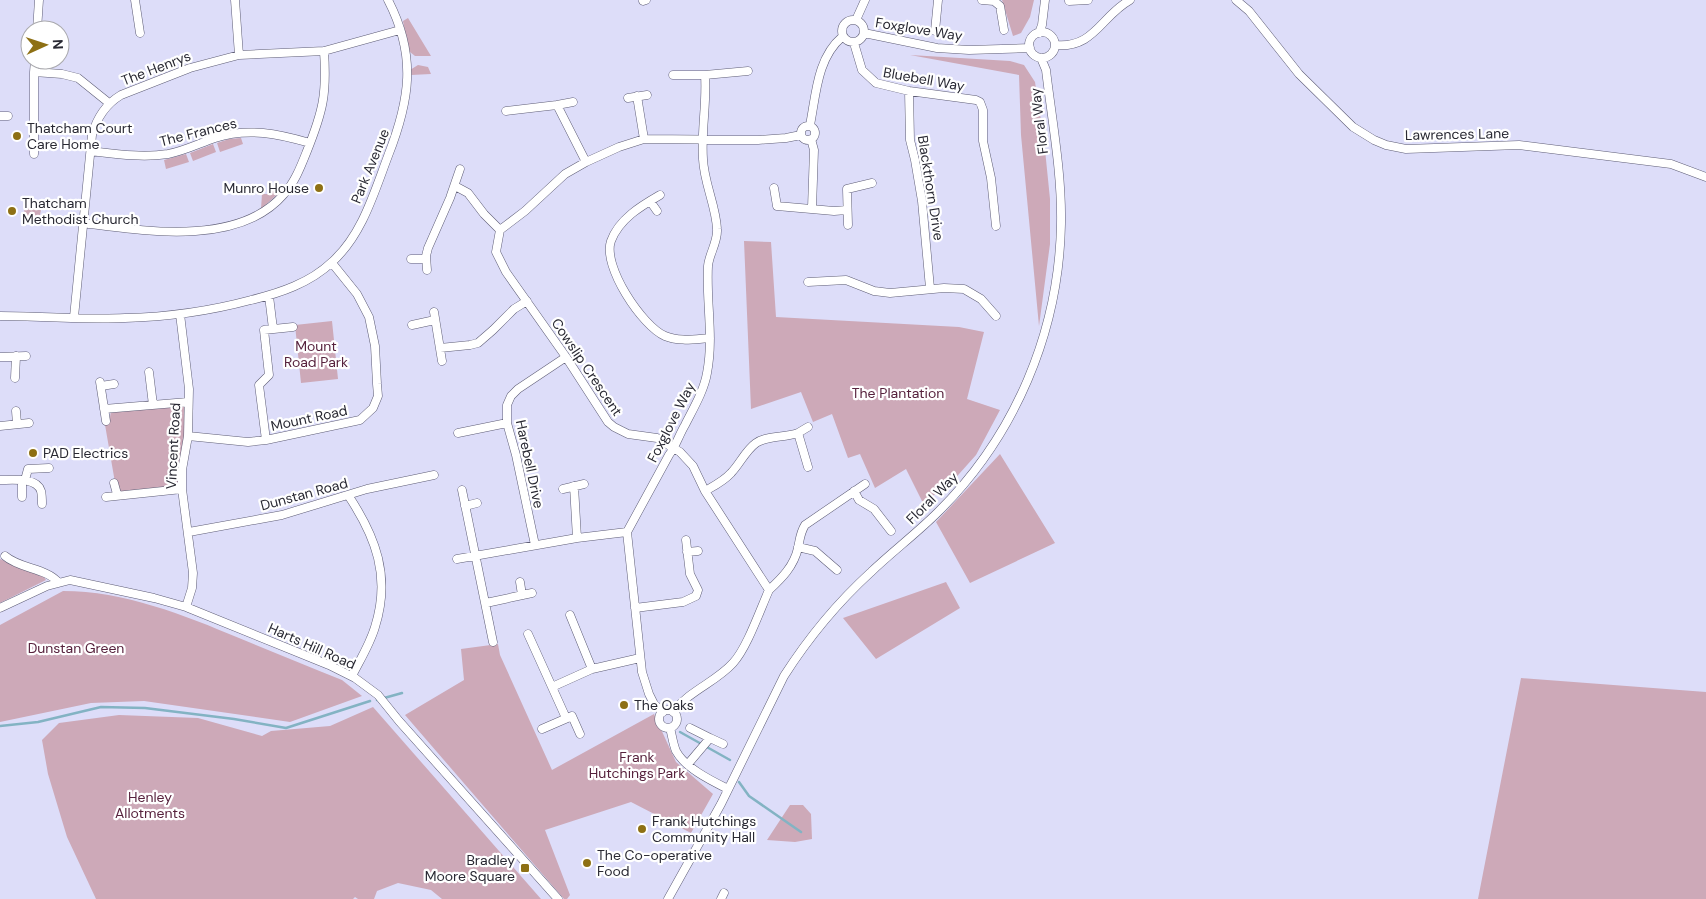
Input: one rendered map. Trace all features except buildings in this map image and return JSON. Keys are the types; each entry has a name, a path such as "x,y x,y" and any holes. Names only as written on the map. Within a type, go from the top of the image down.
{"street":[{"path":"38,20 39,0"},
{"path":"135,0 140,33"},
{"path":"235,0 239,55"},
{"name":"Park Avenue","path":"0,316 125,318 180,314 222,307 268,296 305,282 332,263 352,239 361,223 401,122 406,96 407,62 400,30 388,0"},
{"path":"856,20 865,0"},
{"path":"935,31 938,0"},
{"path":"982,0 994,1 1000,6 1004,30"},
{"path":"1039,33 1050,35 1055,45 1049,56 1041,58 1034,55 1030,48 1033,37 1039,33 1042,25 1045,0"},
{"path":"1069,1 1088,0"},
{"name":"Lawrences Lane","path":"1236,0 1249,11 1299,74 1353,127 1386,145 1406,149 1519,145 1671,164 1706,177"},
{"path":"1055,45 1063,46 1090,36 1127,1"},
{"path":"856,20 862,25 864,33 860,40 854,43 847,42 841,32 844,24 856,20"},
{"name":"The Henrys","path":"74,318 92,135 97,120 109,103 121,95 190,68 239,55 324,51 400,30"},
{"name":"Foxglove Way","path":"864,33 937,48 986,50 1030,48"},
{"path":"810,125 824,61 830,48 842,36"},
{"name":"Bluebell Way","path":"854,43 862,70 876,83 910,91 976,100 982,106 984,116 982,141 991,178 996,226"},
{"path":"82,223 177,231 220,228 243,222 264,213 283,196 297,176 321,115 326,80 324,51"},
{"name":"Floral Way","path":"668,899 728,788 784,676 796,658 822,622 843,599 871,571 938,513 974,471 996,441 1031,373 1053,296 1058,264 1061,222 1046,70 1041,58"},
{"path":"673,76 706,75 748,70"},
{"path":"34,154 34,72 62,74 78,78 109,103"},
{"name":"Foxglove Way","path":"627,532 674,448 677,438 704,384 708,367 710,338 708,264 717,230 702,158 703,125 707,96 706,75"},
{"name":"Blackthorn Drive","path":"910,91 910,140 922,201 930,288"},
{"path":"628,98 647,95"},
{"path":"637,96 644,139"},
{"path":"506,111 573,102"},
{"path":"557,105 586,162"},
{"path":"801,135 803,127 810,125"},
{"path":"810,125 814,128 815,132 811,139 814,150 812,208"},
{"name":"The Frances","path":"90,151 126,155 155,155 176,152 223,136 250,132 267,132 310,144"},
{"path":"455,186 468,193 484,214 500,230 525,211 565,174 619,147 644,139 776,139 801,135"},
{"path":"801,135 805,139 811,139"},
{"path":"427,270 428,248 455,186 460,169"},
{"path":"848,225 847,189 872,183"},
{"path":"774,188 777,206 834,211 847,210"},
{"path":"660,194 632,213 612,239 610,258 614,272 645,321 654,329 672,339 710,338"},
{"path":"650,201 656,211"},
{"name":"Cowslip Crescent","path":"500,230 496,246 498,258 608,422 614,427 635,436 657,438 680,452 693,466 705,491 769,590"},
{"path":"412,259 426,259"},
{"name":"Mount Road","path":"188,436 248,442 266,440 360,420 369,413 378,396 375,350 369,317 357,294 332,263"},
{"path":"808,282 846,280 874,291 890,293 930,288 964,290 981,299 996,316"},
{"path":"268,296 273,329 293,327"},
{"path":"440,348 478,343 514,309 527,301"},
{"name":"Vincent Road","path":"180,314 189,389 188,436 182,470 182,489 189,532 193,580 186,607"},
{"path":"262,316 271,315"},
{"path":"412,325 435,316 442,361"},
{"name":"Mount Road","path":"266,440 259,385 269,374 264,330 273,329"},
{"path":"15,378 16,356"},
{"path":"0,358 26,356"},
{"name":"Harebell Drive","path":"534,545 516,455 507,423 507,405 514,392 566,357"},
{"path":"149,372 153,405"},
{"path":"106,421 101,384 114,384"},
{"path":"104,409 188,402"},
{"path":"16,412 17,424"},
{"path":"458,433 507,423"},
{"path":"0,426 29,424"},
{"path":"705,491 725,479 756,443 768,438 785,437 798,433 808,427"},
{"path":"798,433 808,467"},
{"path":"22,497 23,480 28,469 49,468"},
{"name":"Dunstan Road","path":"189,532 282,515 389,483 430,478"},
{"path":"0,480 23,480 36,484 41,490 42,504"},
{"path":"114,482 117,494"},
{"path":"563,488 584,484"},
{"path":"673,712 688,696 733,663 741,651 769,590 784,576 793,562 800,533 805,525 865,484"},
{"path":"574,486 578,538"},
{"path":"106,496 182,489"},
{"path":"462,490 493,642"},
{"path":"854,491 858,500 874,509 891,531"},
{"path":"348,495 369,530 377,553 382,583 380,607 375,628 352,676"},
{"path":"465,506 477,503"},
{"path":"457,559 578,538 627,532 640,658 649,694 654,704 663,712"},
{"path":"635,608 683,602 696,596 698,590 690,574 686,540"},
{"path":"798,547 815,550 837,570"},
{"path":"687,552 698,551"},
{"name":"Harts Hill Road","path":"5,556 16,564 53,577 58,582"},
{"name":"Harts Hill Road","path":"0,608 47,586 70,580 99,585 186,607 329,664 352,676 378,695 558,899"},
{"path":"520,582 522,595"},
{"path":"486,602 532,593"},
{"path":"570,615 592,669"},
{"path":"528,634 566,718"},
{"path":"552,687 592,669 640,658"},
{"path":"668,710 676,716 676,722 670,728 665,728 661,724 660,717 663,712 668,710"},
{"path":"542,729 572,716 580,734"},
{"path":"670,728 675,749 679,756 706,778 728,788"},
{"path":"690,728 707,742 723,744"},
{"path":"688,764 707,742"}],"green space":[{"path":"1002,0 1034,0 1030,17 1021,33 1013,36"},
{"path":"408,18 431,56 415,56 410,52 403,21"},
{"path":"910,55 1010,61 1024,65 1035,82 1044,140 1050,199 1050,244 1039,326 1021,135 1019,75"},
{"path":"418,65 428,67 431,74 411,75 410,70"},
{"path":"241,138 243,144 220,152 217,143"},
{"path":"213,144 216,152 193,161 190,153"},
{"path":"186,154 189,162 166,169 164,160"},
{"path":"268,191 281,191 261,209 262,194 268,194"},
{"path":"25,207 41,210 39,220 23,218"},
{"name":"The Plantation","path":"744,241 771,242 776,317 959,327 984,332 967,399 1000,410 976,455 951,483 923,503 906,469 875,488 860,454 848,458 832,414 813,422 801,392 751,409"},
{"name":"Mount Road Park","path":"332,321 338,379 301,383 295,325"},
{"path":"188,402 182,488 117,494 104,419 110,417 111,411"},
{"path":"1000,454 1055,543 970,583 936,522"},
{"path":"0,559 44,577 46,580 0,603"},
{"path":"946,582 960,608 876,659 843,618"},
{"name":"Dunstan Green","path":"63,591 108,595 175,613 342,680 362,696 290,722 144,701 91,703 0,722 0,625"},
{"name":"Frank Hutchings Park","path":"498,644 500,655 552,770 654,714 676,762 713,794 691,833 631,802 545,830 570,895 567,899 564,899 405,715 464,680 461,649"},
{"path":"1521,678 1706,692 1706,899 1478,899"},
{"name":"Henley Allotments","path":"373,707 541,899 442,899 431,890 398,883 377,891 374,899 358,899 355,897 353,899 96,899 67,837 48,774 42,740 59,723 119,715 198,718 262,736 271,731 330,726"},
{"path":"790,805 803,805 811,814 812,839 795,842 767,840"}],"waterway":[{"path":"377,700 402,693"},
{"path":"0,726 38,722 101,707 145,708 234,719 286,728 370,701"},
{"path":"680,732 730,760"},
{"path":"739,782 749,796 801,832"}],"place":[{"name":"Thatcham Court Care Home","path":"17,136"},
{"name":"Munro House","path":"319,188"},
{"name":"Thatcham Methodist Church","path":"12,211"},
{"name":"PAD Electrics","path":"33,453"},
{"name":"The Oaks","path":"624,705"},
{"name":"Frank Hutchings Community Hall","path":"642,829"},
{"name":"The Co-operative Food","path":"587,863"},
{"name":"Bradley Moore Square","path":"525,868"}]}
